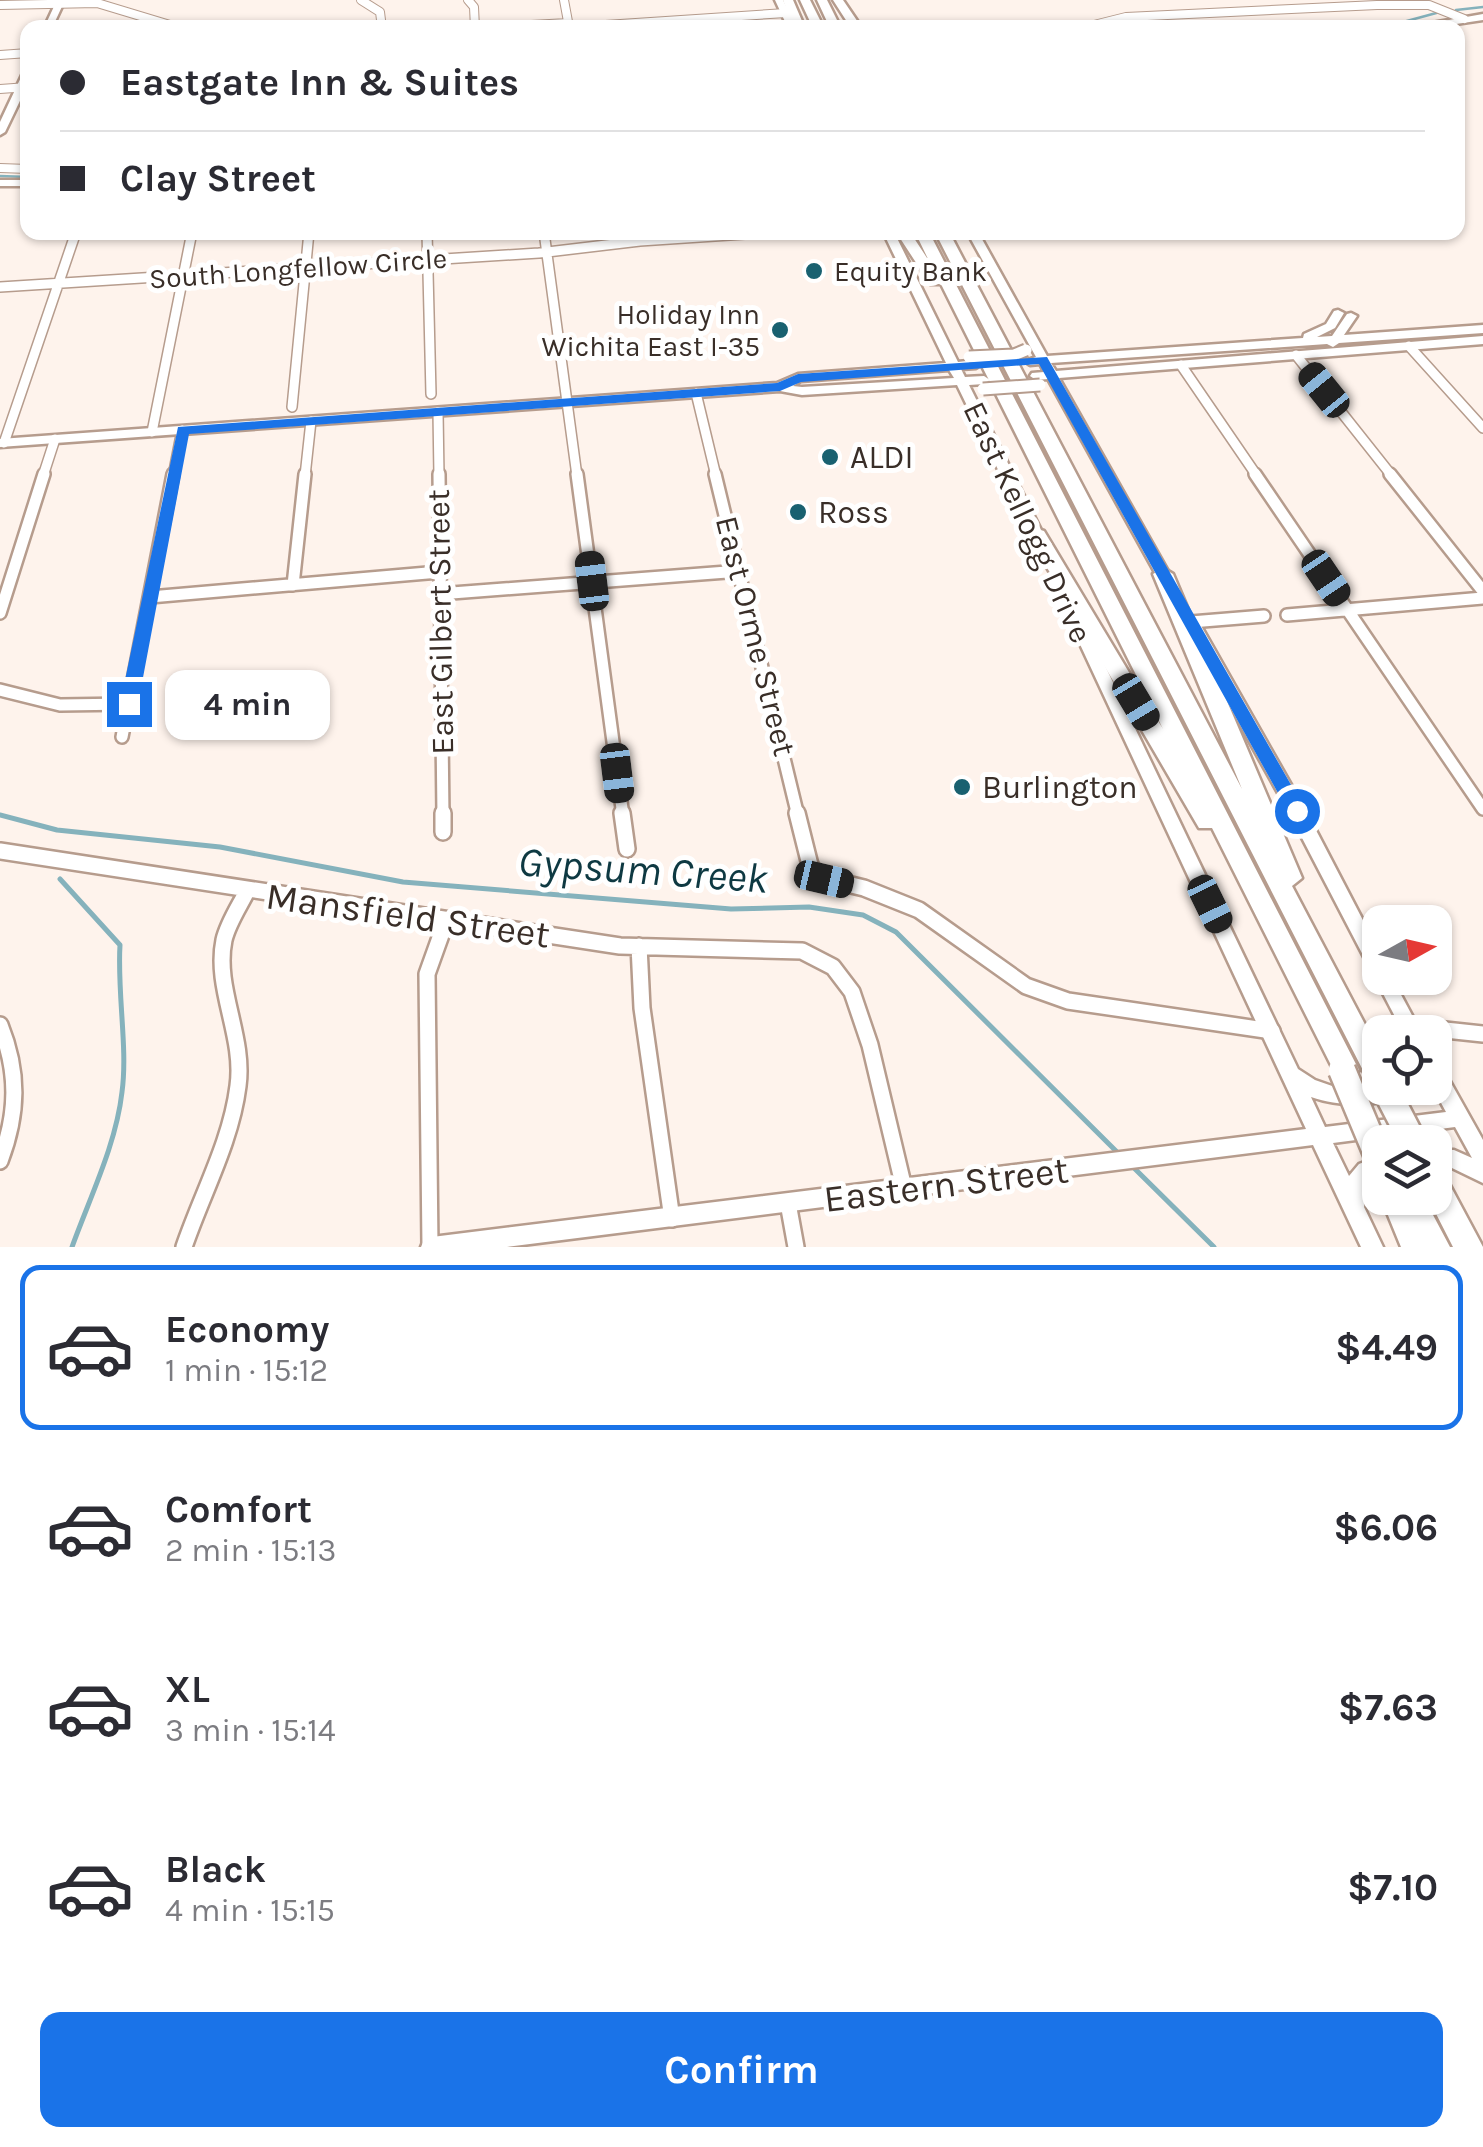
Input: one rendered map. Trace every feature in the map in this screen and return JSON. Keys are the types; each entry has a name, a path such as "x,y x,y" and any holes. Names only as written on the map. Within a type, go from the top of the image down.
{"highway":[{"path":"908,240 982,355 1362,1043"},
{"path":"926,240 1373,1125"},
{"path":"945,240 982,355"},
{"path":"959,240 982,355"},
{"path":"1037,535 1294,970"},
{"path":"1163,574 1347,1014"},
{"path":"1344,1070 1365,1125"},
{"path":"1402,1215 1416,1247"},
{"path":"1442,1215 1458,1244"}],"main road":[{"path":"779,0 787,7"},
{"path":"1458,20 1483,16"},
{"path":"0,132 20,94"},
{"name":"East Kellogg Drive","path":"892,240 957,374 979,390 1037,535 1372,1247"},
{"path":"976,240 1043,379 1063,395 1306,827 1362,936"},
{"path":"1286,342 1323,332 1346,317"},
{"path":"1346,317 1359,332 1388,336"},
{"path":"1301,354 1337,339 1346,317"},
{"path":"945,348 982,355 1286,342 1483,328"},
{"path":"979,390 1043,379 1182,365 1483,340"},
{"path":"2,443 780,387 802,392 957,374 982,355"},
{"path":"1288,1067 1304,1084 1331,1095 1362,1092"},
{"path":"1452,1102 1483,1158"},
{"name":"Eastern Street","path":"431,1247 1461,1118"},
{"path":"1452,1160 1483,1174"},
{"path":"1354,1208 1358,1176 1362,1172"}],"street":[{"path":"361,0 380,12 381,20"},
{"path":"0,5 97,3 153,20"},
{"path":"1114,20 1377,5 1429,5 1464,19"},
{"path":"661,20 787,7"},
{"path":"2,443 73,240"},
{"path":"152,432 190,240"},
{"path":"292,406 308,240"},
{"path":"427,240 431,394"},
{"path":"545,240 627,850"},
{"name":"South Longfellow Circle","path":"0,287 546,253 635,240"},
{"path":"1409,346 1483,428"},
{"path":"1301,354 1483,595"},
{"path":"1182,365 1483,809"},
{"name":"East Orme Street","path":"696,393 810,865 818,876 864,888 918,910 1026,986 1068,1001 1272,1031"},
{"name":"East Gilbert Street","path":"438,412 443,832"},
{"path":"293,585 312,421"},
{"path":"122,737 182,430"},
{"path":"0,613 54,439"},
{"path":"439,594 740,571"},
{"path":"150,597 439,572"},
{"path":"1287,614 1483,595"},
{"path":"1190,622 1264,616"},
{"path":"0,690 60,705 129,704"},
{"name":"Mansfield Street","path":"0,851 247,892 639,946 802,951 844,977 861,1018 904,1188"},
{"path":"184,1247 200,1195 228,1128 240,1062 226,986 224,941 247,892"},
{"path":"431,1247 427,974 446,921"},
{"path":"639,946 642,1008 672,1218"},
{"path":"0,1025 14,1055 16,1102 0,1161"},
{"path":"1452,1032 1483,1034"},
{"path":"788,1203 796,1247"}],"waterway":[{"path":"1456,10 1483,7"},
{"path":"1410,20 1440,12"},
{"path":"0,176 20,177"},
{"name":"Gypsum Creek","path":"0,815 57,830 220,847 403,882 731,909 809,907 863,915 896,932 1118,1153"},
{"path":"60,879 120,945 124,1075 119,1112 102,1171 72,1247"},
{"name":"Gypsum Creek","path":"1132,1166 1214,1247"}],"place":[{"name":"Equity Bank","path":"814,271"},
{"name":"Holiday Inn Wichita East I-35","path":"780,330"},
{"name":"ALDI","path":"830,457"},
{"name":"Ross","path":"798,512"},
{"name":"Burlington","path":"962,787"}],"route":[{"path":"129,704 182,430 780,387 798,378 1043,360 1297,811"}]}
